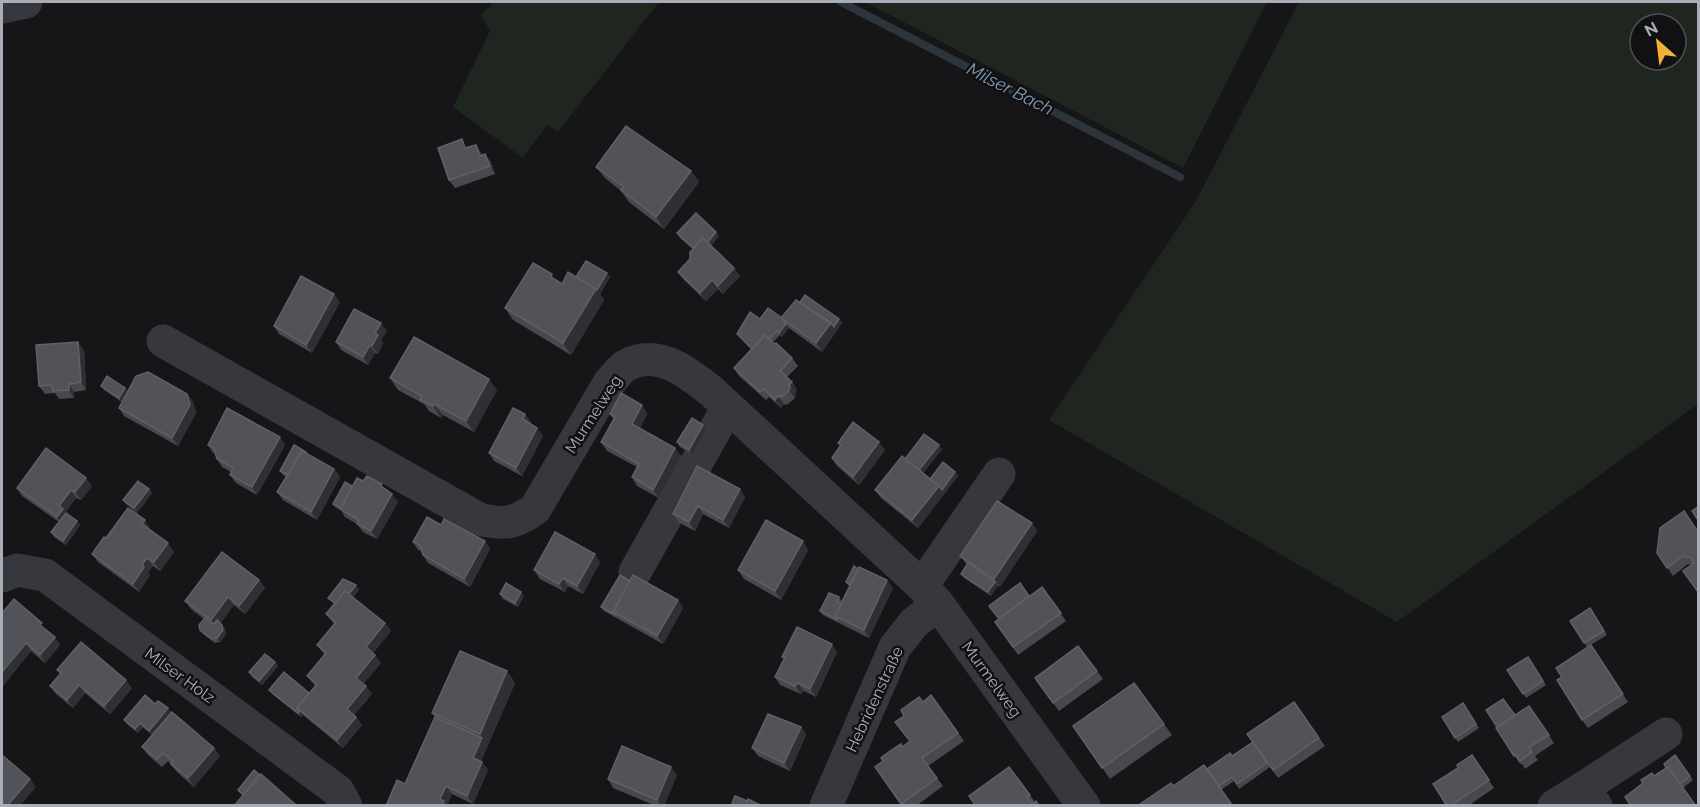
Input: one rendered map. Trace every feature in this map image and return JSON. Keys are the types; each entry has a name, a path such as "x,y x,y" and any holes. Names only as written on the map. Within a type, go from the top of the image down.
{"street":[{"path":"2,7 26,2"},
{"name":"Murmelweg","path":"163,341 479,519 498,523 520,520 535,509 609,383 624,367 642,359 666,362 694,378 728,407 930,595 1084,806"},
{"path":"635,572 728,407"},
{"name":"Hebridenstraße","path":"826,806 895,647 914,623 999,474"},
{"name":"Milser Holz","path":"2,576 17,570 45,575 338,791 346,806"},
{"path":"1554,806 1589,797 1666,734"}],"shaded area":[{"path":"494,2 659,2 558,132 547,125 523,158 453,107 490,31 481,15"},
{"path":"865,2 1267,2 1183,168"},
{"path":"1299,2 1698,2 1698,404 1397,622 1049,420 1196,201"}],"building":[{"path":"626,126 691,171 656,217 621,190 624,187 596,167"},
{"path":"462,139 465,148 476,145 480,156 485,154 490,166 449,180 438,148"},
{"path":"696,213 716,232 707,243 703,238 693,248 677,233"},
{"path":"703,238 734,268 718,286 712,280 700,293 678,272 690,259 690,252"},
{"path":"586,261 607,273 597,290 576,277"},
{"path":"533,263 552,274 551,277 562,284 568,272 596,289 563,343 505,308"},
{"path":"301,276 334,294 306,345 274,326"},
{"path":"805,295 839,319 834,327 800,302"},
{"path":"796,300 831,323 816,343 781,318"},
{"path":"768,308 782,318 786,324 779,333 777,331 769,339 765,335 752,349 737,334 750,312 760,319"},
{"path":"354,309 381,323 375,333 378,335 363,357 336,342"},
{"path":"765,335 792,358 780,371 792,382 789,390 775,400 764,389 760,392 734,368"},
{"path":"414,337 489,379 466,421 434,404 433,406 420,400 422,396 390,378"},
{"path":"78,342 81,382 69,384 69,390 53,391 52,385 39,386 36,345"},
{"path":"148,372 187,394 190,405 172,438 119,408 136,376"},
{"path":"107,376 125,388 119,398 101,386"},
{"path":"621,393 642,405 632,424 675,448 653,490 632,477 639,464 601,442 615,417 610,414"},
{"path":"227,408 280,437 252,487 230,475 233,468 217,459 214,448 208,445"},
{"path":"513,408 525,414 523,419 537,428 516,468 489,453"},
{"path":"692,418 703,425 689,450 677,442"},
{"path":"853,422 879,442 853,477 832,458 841,445 838,443"},
{"path":"924,434 939,445 919,470 905,459"},
{"path":"294,445 306,453 302,451 288,475 280,471"},
{"path":"46,448 86,478 75,492 71,490 59,506 63,509 57,517 17,488"},
{"path":"302,451 334,469 311,512 277,492"},
{"path":"902,456 939,486 912,520 875,490"},
{"path":"943,462 955,472 942,490 930,479"},
{"path":"697,466 740,489 723,520 698,506 689,522 673,514"},
{"path":"367,476 382,484 381,486 392,494 371,531 357,524 359,520 340,509 357,478 363,481"},
{"path":"138,481 149,489 134,508 123,500"},
{"path":"345,482 352,486 341,508 333,504"},
{"path":"997,501 1032,523 994,579 960,556"},
{"path":"1698,507 1698,520 1692,511"},
{"path":"128,508 145,520 142,524 168,543 154,562 147,558 133,584 92,554"},
{"path":"1684,511 1698,532 1698,592 1683,571 1694,563 1691,558 1683,556 1667,568 1657,553 1660,528"},
{"path":"66,513 77,521 63,541 51,532"},
{"path":"427,517 441,525 444,519 485,541 464,579 423,555 420,545 413,542"},
{"path":"766,520 803,541 775,591 738,570"},
{"path":"555,532 595,554 577,586 563,578 559,584 534,570"},
{"path":"222,552 259,580 239,606 228,597 211,620 185,601"},
{"path":"968,563 995,582 988,592 961,574"},
{"path":"854,566 858,569 850,585 846,582"},
{"path":"859,567 887,580 864,630 835,616"},
{"path":"620,575 630,581 613,612 616,615 601,607"},
{"path":"633,575 678,600 657,636 613,612"},
{"path":"343,579 356,585 349,594 345,591 335,603 328,598"},
{"path":"506,583 521,592 515,603 500,594"},
{"path":"1020,583 1029,596 999,619 989,606"},
{"path":"1042,587 1061,613 1013,647 995,622"},
{"path":"345,591 385,623 366,647 375,655 356,678 366,686 347,709 356,717 337,740 297,708 317,684 307,676 326,653 317,645 336,622 326,614"},
{"path":"829,593 839,597 837,601 841,604 835,616 838,620 820,611"},
{"path":"14,599 55,637 40,655 26,643 2,672 2,613"},
{"path":"1590,608 1604,631 1584,643 1570,621"},
{"path":"205,618 214,624 217,620 222,625 223,630 217,638 212,639 200,630 199,625"},
{"path":"797,627 832,644 810,689 798,683 795,686 775,677"},
{"path":"81,642 126,680 104,706 79,685 67,700 50,686 61,673 57,670"},
{"path":"1591,645 1623,694 1582,720 1557,680 1562,677 1556,668"},
{"path":"1078,646 1097,671 1053,703 1035,678"},
{"path":"460,651 507,671 480,734 432,713"},
{"path":"265,654 275,662 259,681 249,672"},
{"path":"1528,657 1543,681 1523,694 1507,670"},
{"path":"284,672 309,693 297,708 300,711 298,713 269,690"},
{"path":"1134,683 1164,724 1102,768 1073,726"},
{"path":"145,695 155,704 158,701 168,708 149,731 140,723 135,729 124,720"},
{"path":"931,695 958,733 922,758 937,778 901,804 875,767 890,751 910,741 895,722 904,716 901,710 919,697 923,702"},
{"path":"1503,699 1515,715 1497,727 1486,710"},
{"path":"1294,702 1319,738 1273,770 1247,734"},
{"path":"1463,703 1476,724 1455,738 1442,717"},
{"path":"1529,706 1549,735 1529,747 1532,752 1520,761 1516,755 1514,756 1496,728"},
{"path":"172,712 214,748 188,778 171,764 173,761 163,753 157,759 142,747"},
{"path":"768,714 801,727 784,763 752,748"},
{"path":"435,717 482,738 473,758 482,762 467,796 446,786 440,799 444,801 442,806 386,806 397,780 405,784"},
{"path":"1253,742 1267,763 1237,784 1232,777 1219,786 1207,769 1230,753 1232,756"},
{"path":"622,746 671,767 657,800 608,779"},
{"path":"2,755 30,779 7,806 2,806"},
{"path":"1472,755 1489,780 1447,806 1433,784 1458,768 1457,765"},
{"path":"1675,755 1690,776 1680,784 1664,764"},
{"path":"1204,765 1232,805 1142,806 1140,804 1171,783 1173,786"},
{"path":"1009,767 1030,795 1027,797 1032,804 1036,801 1039,806 976,806 969,796"},
{"path":"1668,767 1696,806 1631,806 1625,797 1643,783 1641,780 1652,773 1654,776"},
{"path":"254,770 260,775 243,795 238,790"},
{"path":"261,774 297,806 234,806"},
{"path":"735,796 747,801 745,806 731,806"},
{"path":"748,799 762,806 745,806"}],"waterway":[{"name":"Milser Bach","path":"841,2 1180,177"}]}
